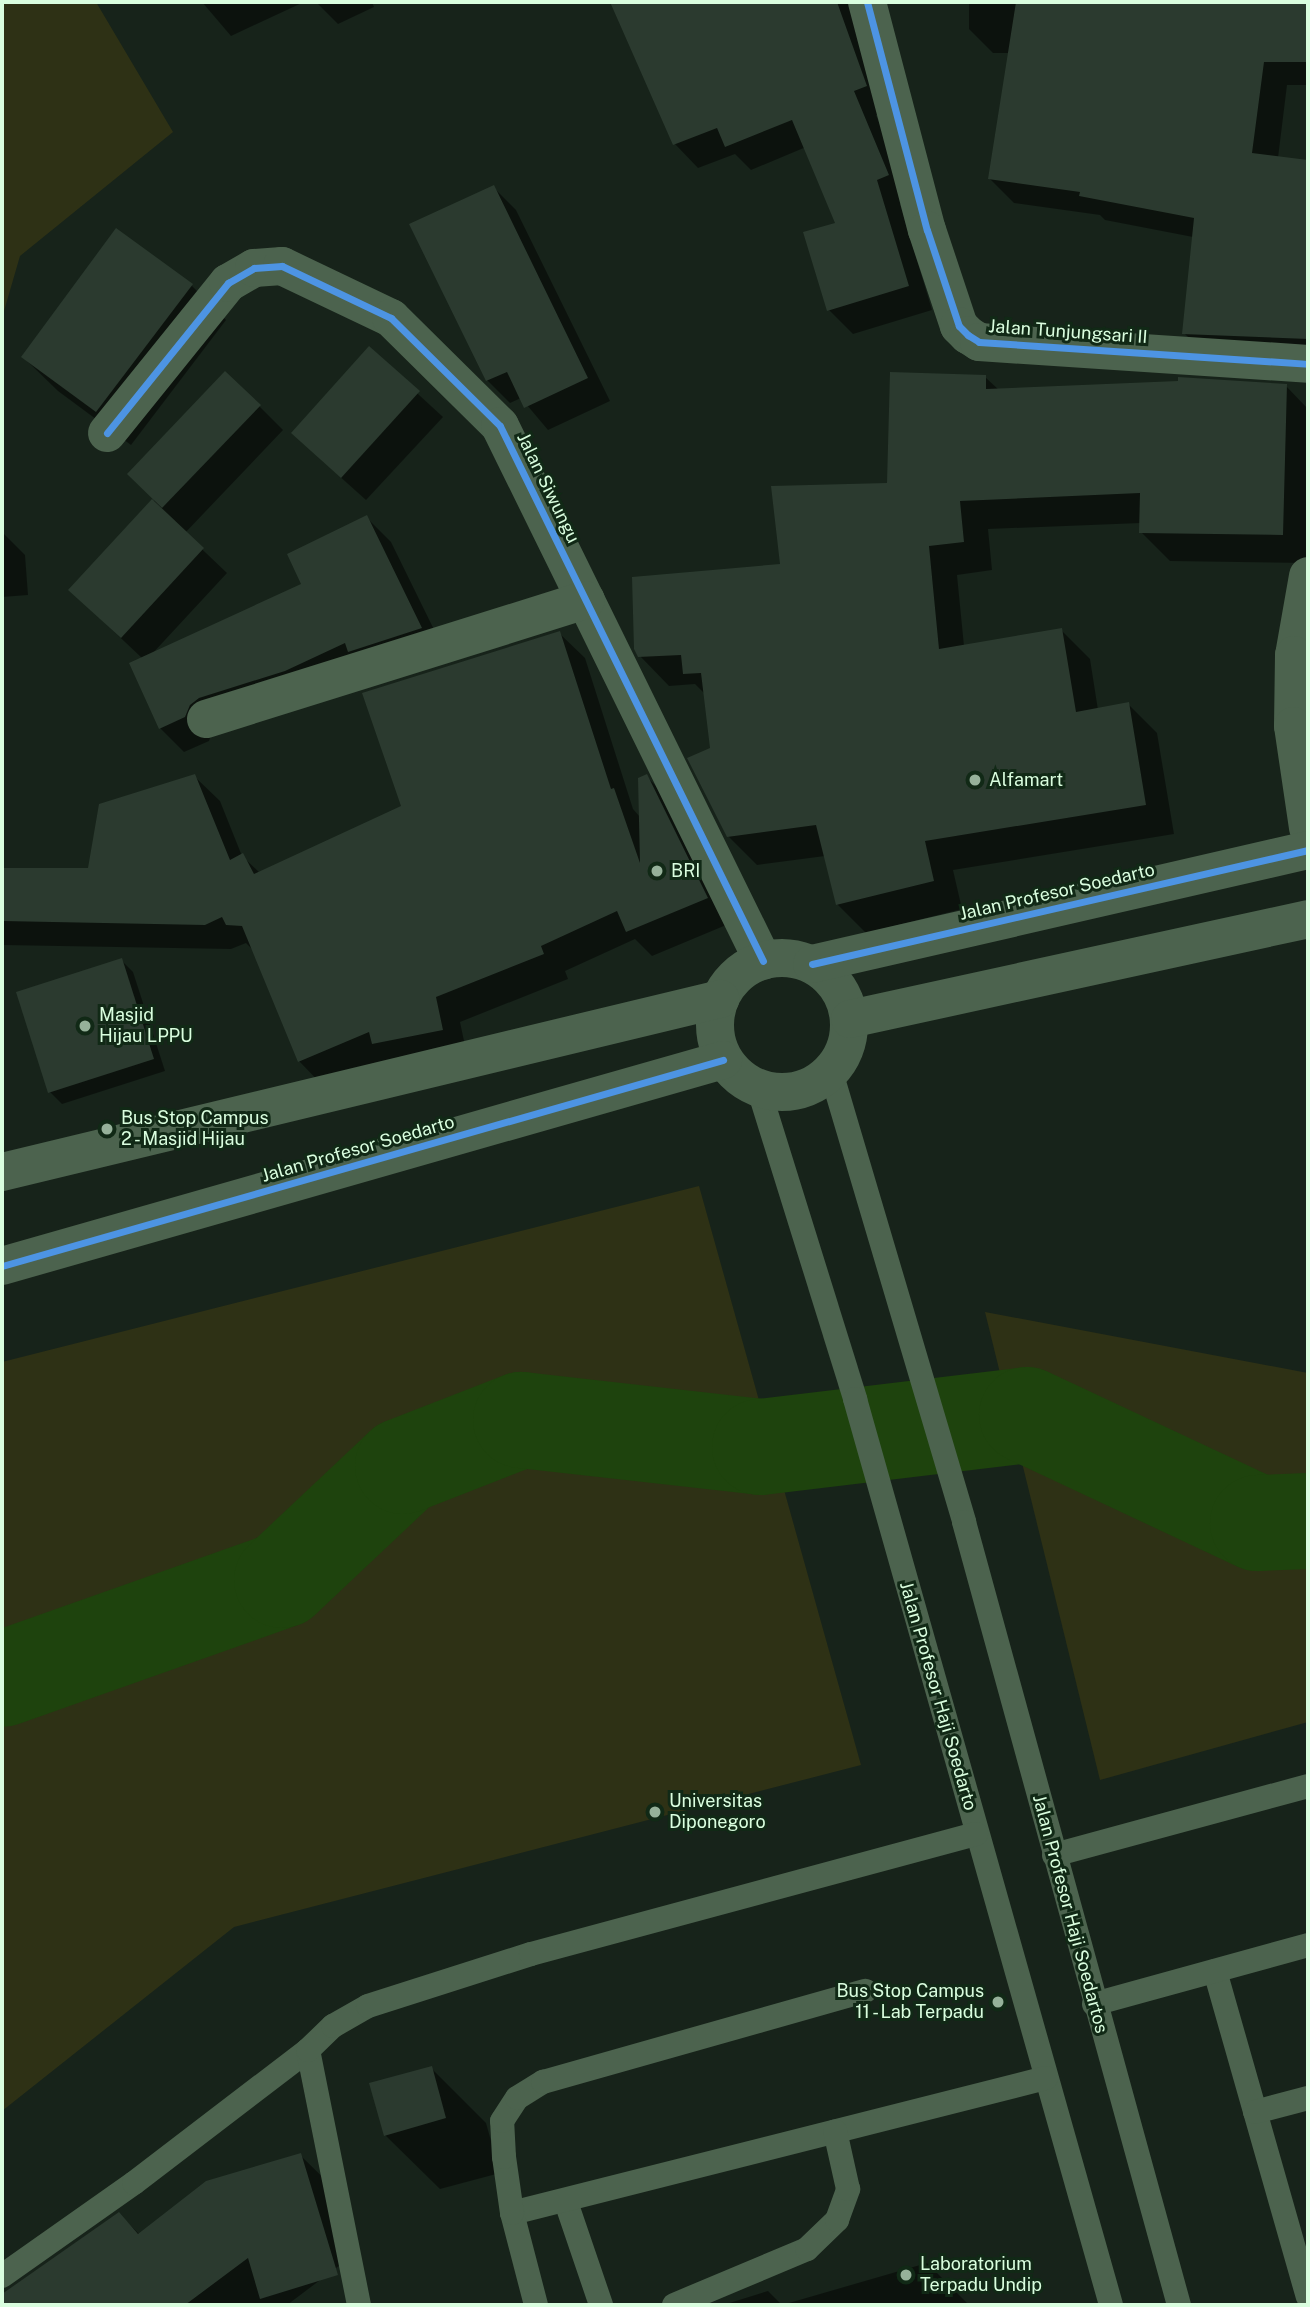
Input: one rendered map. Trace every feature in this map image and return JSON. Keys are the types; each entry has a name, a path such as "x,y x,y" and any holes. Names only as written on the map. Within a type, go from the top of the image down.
{"street":[{"name":"Jalan Tunjungsari II","path":"867,2 927,230 958,327 978,342 1308,364"},
{"name":"Jalan Siwungu","path":"107,433 228,283 254,268 282,266 391,318 500,426 763,961"},
{"path":"1308,576 1294,655 1293,726 1308,828"},
{"path":"206,719 586,600"},
{"name":"Jalan Profesor Soedarto","path":"763,961 788,958 812,964 1308,849"},
{"path":"850,1018 1308,919"},
{"path":"763,961 738,975 720,999 714,1029 723,1060 759,1090 797,1091 831,1072 843,1056 850,1018 842,992 812,964"},
{"path":"2,1172 720,999"},
{"name":"Jalan Profesor Soedarto","path":"2,1266 723,1060"}],"lane":[{"name":"Jalan Profesor Haji Soedartos","path":"831,1072 964,1522 1094,2004 1179,2305"},
{"name":"Jalan Profesor Haji Soedarto","path":"759,1090 855,1399 1111,2305"},
{"path":"1054,1855 1308,1786"},
{"path":"2,2276 134,2183 308,2050 333,2026 368,2006 531,1955 976,1834"},
{"path":"1094,2004 1308,1945"},
{"path":"1215,1971 1308,2297"},
{"path":"536,2305 512,2213 502,2121 517,2098 543,2082 865,1991"},
{"path":"308,2050 359,2305"},
{"path":"512,2213 566,2202 1046,2078"},
{"path":"1255,2112 1308,2098"},
{"path":"674,2305 807,2249 836,2220 848,2189 835,2132"},
{"path":"566,2202 601,2305"}],"green space":[{"path":"2,2 96,2 173,132 20,256 2,318"},
{"path":"699,1186 861,1765 234,1927 2,2111 2,1362"},
{"path":"985,1312 1308,1373 1308,1722 1100,1780"}],"building":[{"path":"610,2 837,2 867,86 854,91 889,175 877,180 909,286 827,311 803,232 835,223 792,120 725,147 717,128 673,145"},
{"path":"1016,2 1308,2 1308,62 1264,62 1252,153 1308,160 1308,339 1182,334 1194,218 1079,196 1080,192 988,179"},
{"path":"494,185 588,378 524,408 507,372 486,381 409,224"},
{"path":"116,228 193,284 96,412 21,357"},
{"path":"369,346 420,391 341,478 291,433"},
{"path":"225,371 261,405 162,508 127,474"},
{"path":"890,372 986,375 986,389 1178,381 1178,377 1287,384 1283,535 1139,533 1140,493 960,501 964,542 929,546 939,649 1062,628 1076,712 1129,702 1146,805 925,841 934,881 836,905 816,825 727,837 687,758 710,748 701,673 683,674 681,655 638,657 634,649 632,577 780,564 771,486 887,483"},
{"path":"152,499 204,548 121,638 68,590"},
{"path":"367,515 422,628 348,652 345,643 285,671 199,698 190,705 185,717 159,729 129,663 301,584 287,554"},
{"path":"560,631 611,789 614,788 640,863 638,778 647,774 708,898 626,932 617,911 541,946 544,954 436,997 443,1030 372,1044 369,1032 298,1062 242,926 226,925 222,917 205,925 2,921 2,868 88,868 99,804 195,774 230,860 243,853 254,874 401,806 362,693"},
{"name":"Masjid Hijau LPPU","path":"122,958 154,1059 48,1093 16,992"},
{"path":"432,2066 446,2118 384,2136 369,2083"},
{"path":"301,2153 338,2275 260,2299 248,2258 185,2305 2,2305 2,2294 119,2212 138,2234 206,2181"}],"waterway":[{"path":"2,1679 282,1580 403,1466 521,1420 760,1447 1027,1415 1258,1523 1308,1521"}],"cycle path":[{"path":"867,2 927,230 959,326 968,335 979,342 1308,364"},
{"path":"107,433 228,283 254,268 282,266 391,318 500,426 763,961"},
{"path":"812,964 1308,850"},
{"path":"2,1266 723,1060"}],"place":[{"name":"Alfamart","path":"975,780"},
{"name":"BRI","path":"657,871"},
{"name":"Masjid Hijau LPPU","path":"85,1026"},
{"name":"Bus Stop Campus 2 - Masjid Hijau","path":"107,1129"},
{"name":"Universitas Diponegoro","path":"655,1812"},
{"name":"Bus Stop Campus 11 - Lab Terpadu","path":"998,2002"},
{"name":"Laboratorium Terpadu Undip","path":"906,2275"}]}
